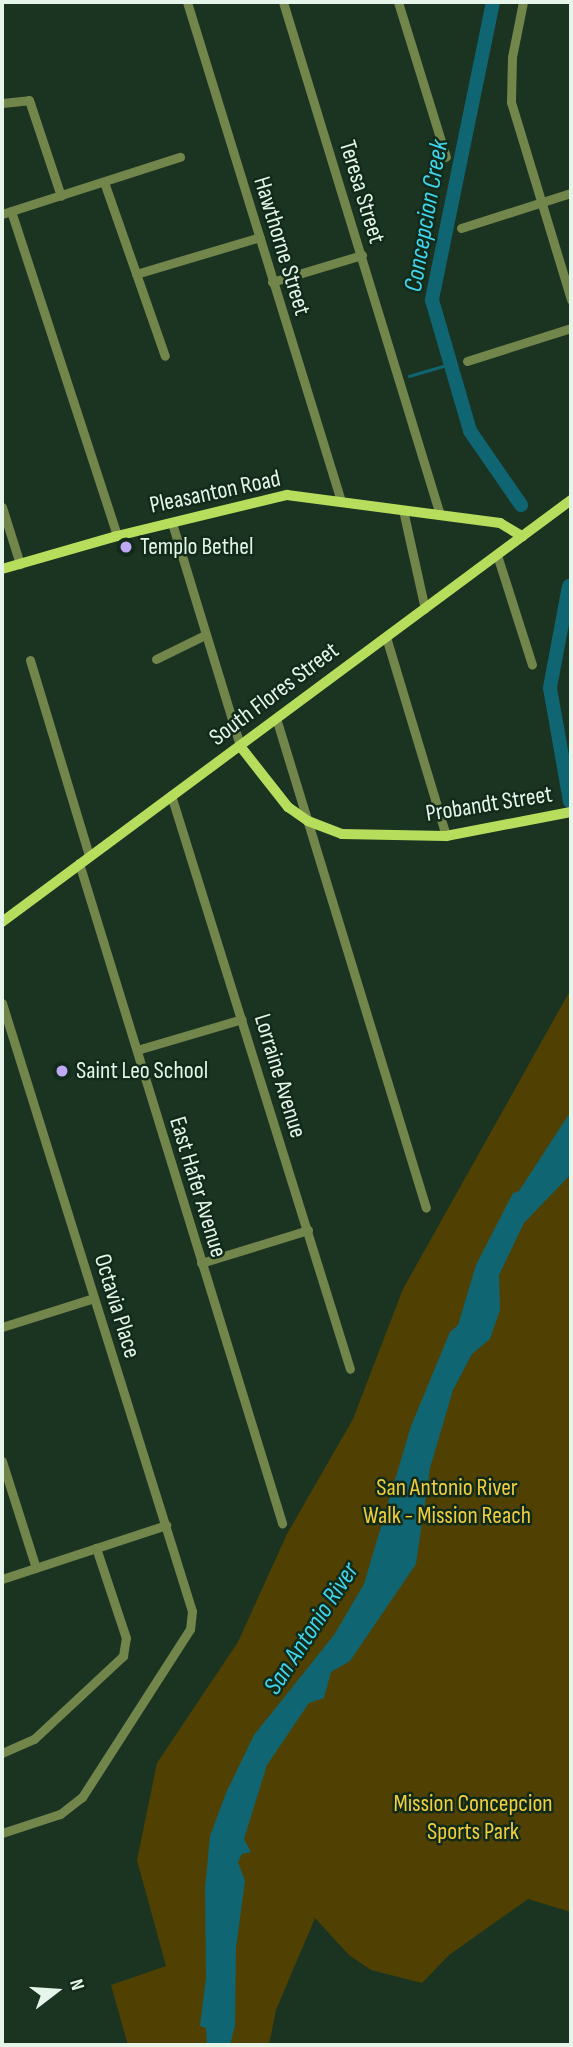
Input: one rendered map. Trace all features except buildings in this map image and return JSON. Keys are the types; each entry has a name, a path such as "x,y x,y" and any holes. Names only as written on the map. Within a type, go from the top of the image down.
{"main road":[{"name":"Pleasanton Road","path":"2,569 117,536 287,495 500,523 522,536"},
{"name":"South Flores Street","path":"2,922 571,500"},
{"name":"Probandt Street","path":"240,746 272,791 308,821 331,832 363,836 446,836 571,812"}],"street":[{"name":"Hawthorne Street","path":"187,2 341,501"},
{"name":"Teresa Street","path":"283,2 440,515"},
{"path":"398,2 446,157"},
{"path":"523,2 510,90 571,300"},
{"path":"2,103 24,97 32,105 61,196"},
{"path":"117,536 6,212 180,157"},
{"path":"104,182 165,356"},
{"path":"461,228 571,193"},
{"path":"136,274 260,237"},
{"path":"272,282 362,255"},
{"path":"467,361 571,328"},
{"path":"2,507 20,564"},
{"path":"403,510 425,609"},
{"path":"172,523 240,746"},
{"path":"497,555 532,665"},
{"path":"156,659 205,635"},
{"path":"386,637 446,836"},
{"path":"30,660 89,855"},
{"path":"276,718 426,1208"},
{"name":"Lorraine Avenue","path":"171,795 350,1369"},
{"name":"East Hafer Avenue","path":"79,863 282,1523"},
{"name":"Octavia Place","path":"2,1003 166,1525 192,1622 82,1797 60,1814 2,1833"},
{"path":"137,1050 242,1019"},
{"path":"201,1263 308,1230"},
{"path":"2,1327 94,1298"},
{"path":"2,1461 36,1568"},
{"path":"2,1579 166,1525"},
{"path":"2,1753 34,1739 123,1656 126,1639 96,1548"}],"green space":[{"name":"San Antonio River Walk - Mission Reach","path":"571,989 571,1912 528,1899 449,1955 422,1983 371,1970 349,1955 315,1918 276,2010 269,2045 128,2045 111,1985 166,1966 137,1860 157,1763 238,1642 287,1534 353,1419 403,1289"}],"water":[{"path":"571,1111 571,1174 524,1223 499,1275 500,1310 490,1339 472,1354 453,1390 430,1468 416,1564 350,1661 331,1672 324,1698 309,1703 267,1765 244,1839 251,1852 242,1854 238,1862 245,1881 236,1948 235,2026 230,2045 207,2045 206,2028 200,2026 206,1978 205,1889 210,1836 226,1793 254,1735 334,1635 364,1584 411,1426 450,1332 458,1325 476,1265 513,1193 519,1191"}],"waterway":[{"name":"Concepcion Creek","path":"493,2 432,300 470,431 521,505"},
{"path":"409,376 450,364"},
{"name":"Concepcion Creek","path":"569,586 550,688 570,801"}],"place":[{"name":"Templo Bethel","path":"126,547"},
{"name":"Saint Leo School","path":"62,1071"}],"water label":[{"name":"San Antonio River","path":"312,1629"}],"park label":[{"name":"Mission Concepcion Sports Park","path":"473,1818"}]}
